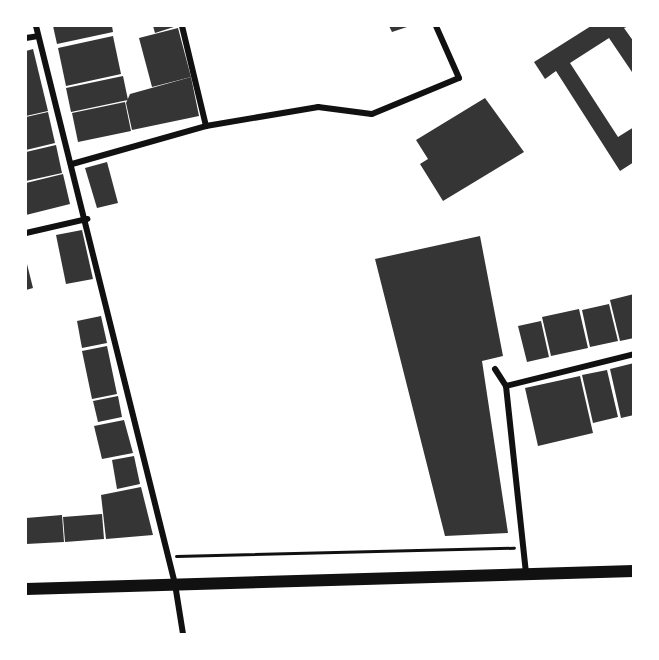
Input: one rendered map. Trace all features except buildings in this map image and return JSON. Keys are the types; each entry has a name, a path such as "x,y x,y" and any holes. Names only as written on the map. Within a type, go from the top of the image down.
{"main road":[{"path":"26,589 633,571"}],"street":[{"path":"36,26 87,219 175,584 183,634"},
{"path":"182,26 206,126"},
{"path":"72,164 206,126 318,107 372,114 459,78 436,26"},
{"path":"26,38 38,36"},
{"path":"26,232 87,219"},
{"path":"506,386 633,354"},
{"path":"495,369 506,386 526,575"}],"path":[{"path":"168,557 523,548"}]}
